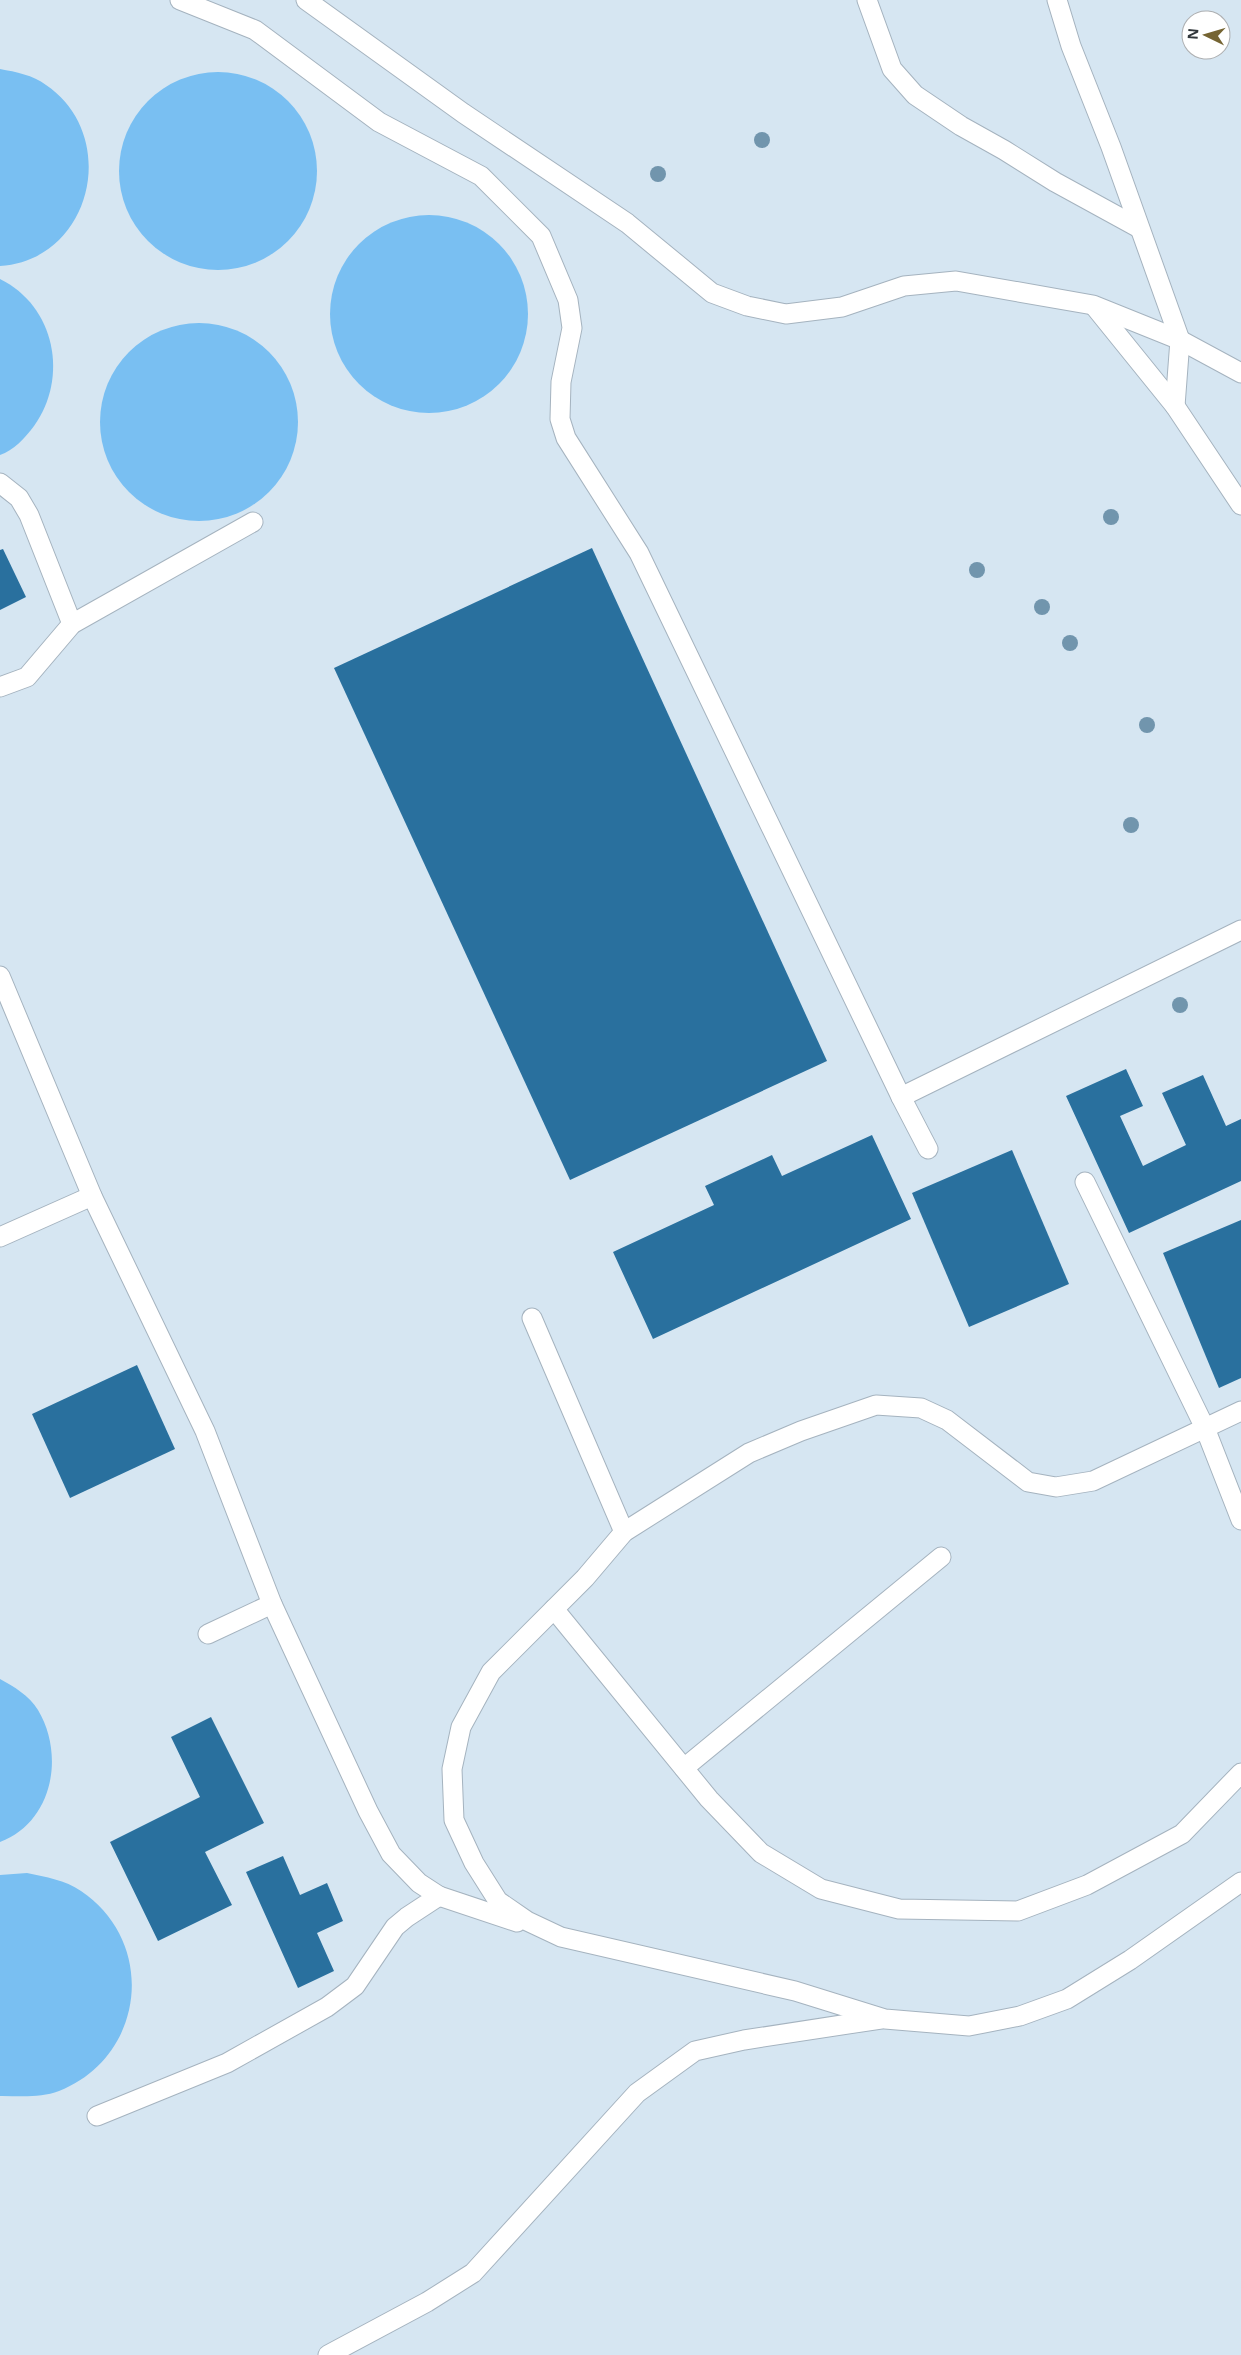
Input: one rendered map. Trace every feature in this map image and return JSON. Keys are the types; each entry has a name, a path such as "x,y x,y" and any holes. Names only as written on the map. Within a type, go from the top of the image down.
{"lane":[{"path":"180,0 255,30 378,122 482,176 541,236 568,300 572,328 561,382 560,419 566,438 640,553 901,1097 928,1149"},
{"path":"306,0 463,113 627,223 712,293 747,306 786,314 842,307 904,286 956,281 1093,305 1180,340 1241,373"},
{"path":"867,0 892,69 915,95 961,126 1055,182 1139,228"},
{"path":"1057,0 1071,46 1111,147 1180,340 1175,406"},
{"path":"1093,305 1175,406 1241,505"},
{"path":"0,483 19,498 29,516 72,624"},
{"path":"0,687 27,678 72,624 253,522"},
{"path":"901,1097 1241,930"},
{"path":"0,976 92,1196 206,1430 272,1604 368,1811 392,1854 419,1883 439,1896 561,1937 795,1991 885,2019 969,2026 1020,2016 1067,1999 1130,1960 1241,1882"},
{"path":"1085,1182 1205,1428 1241,1520"},
{"path":"0,1237 92,1196"},
{"path":"532,1318 624,1532"},
{"path":"561,1937 527,1921 498,1901 474,1863 454,1820 452,1769 461,1726 492,1672 585,1578 624,1532 749,1453 801,1431 876,1405 921,1408 947,1420 1028,1482 1056,1487 1093,1481 1241,1411"},
{"path":"684,1768 941,1557"},
{"path":"208,1634 272,1604"},
{"path":"554,1609 709,1799 761,1853 821,1889 899,1908 1018,1911 1088,1885 1182,1834 1241,1773"},
{"path":"96,2116 228,2063 327,2007 355,1986 395,1927 406,1917 439,1896"},
{"path":"328,2355 427,2302 473,2273 637,2093 695,2051 744,2040 885,2019"}],"water":[{"path":"0,69 24,74 36,79 46,85 69,107 83,134 89,163 86,192 75,220 57,242 31,259 0,266"},
{"path":"218,72 247,76 265,84 288,101 305,124 313,142 317,171 313,200 305,218 288,241 265,258 247,266 218,270 189,266 171,258 148,241 131,218 123,200 119,171 123,142 131,124 148,101 171,84 189,76"},
{"path":"429,215 458,219 476,227 499,244 516,267 524,285 528,314 524,343 516,361 499,384 476,401 458,409 429,413 400,409 382,401 359,384 342,361 334,343 330,314 334,285 342,267 359,244 382,227 400,219"},
{"path":"0,279 19,291 33,306 44,324 51,344 53,365 51,386 45,407 34,426 19,443 0,455"},
{"path":"199,323 228,327 246,335 269,352 286,375 294,393 298,422 294,451 286,469 269,492 246,509 228,517 199,521 170,517 152,509 129,492 112,469 104,451 100,422 104,393 112,375 129,352 152,335 170,327"},
{"path":"0,1679 26,1696 38,1710 46,1728 51,1747 52,1766 49,1785 42,1803 32,1819 18,1832 0,1842"},
{"path":"27,1873 55,1879 75,1887 106,1913 122,1939 131,1968 131,1998 124,2026 110,2053 88,2075 59,2091 45,2095 0,2096 0,1875"}],"building":[{"path":"592,548 827,1061 570,1180 334,668"},
{"path":"3,549 26,597 0,610 0,550"},
{"path":"1126,1069 1143,1106 1120,1116 1143,1166 1186,1145 1162,1093 1203,1075 1226,1126 1241,1119 1241,1181 1129,1233 1066,1096"},
{"path":"872,1135 911,1219 653,1339 613,1252 714,1205 705,1186 772,1155 782,1176"},
{"path":"1012,1150 1069,1284 969,1327 912,1193"},
{"path":"1241,1220 1241,1378 1219,1388 1163,1253"},
{"path":"137,1365 175,1449 70,1498 32,1414"},
{"path":"211,1717 264,1823 205,1852 232,1905 158,1941 110,1842 200,1797 171,1737"},
{"path":"283,1856 300,1895 327,1883 343,1921 317,1933 334,1971 298,1988 246,1872"}]}
